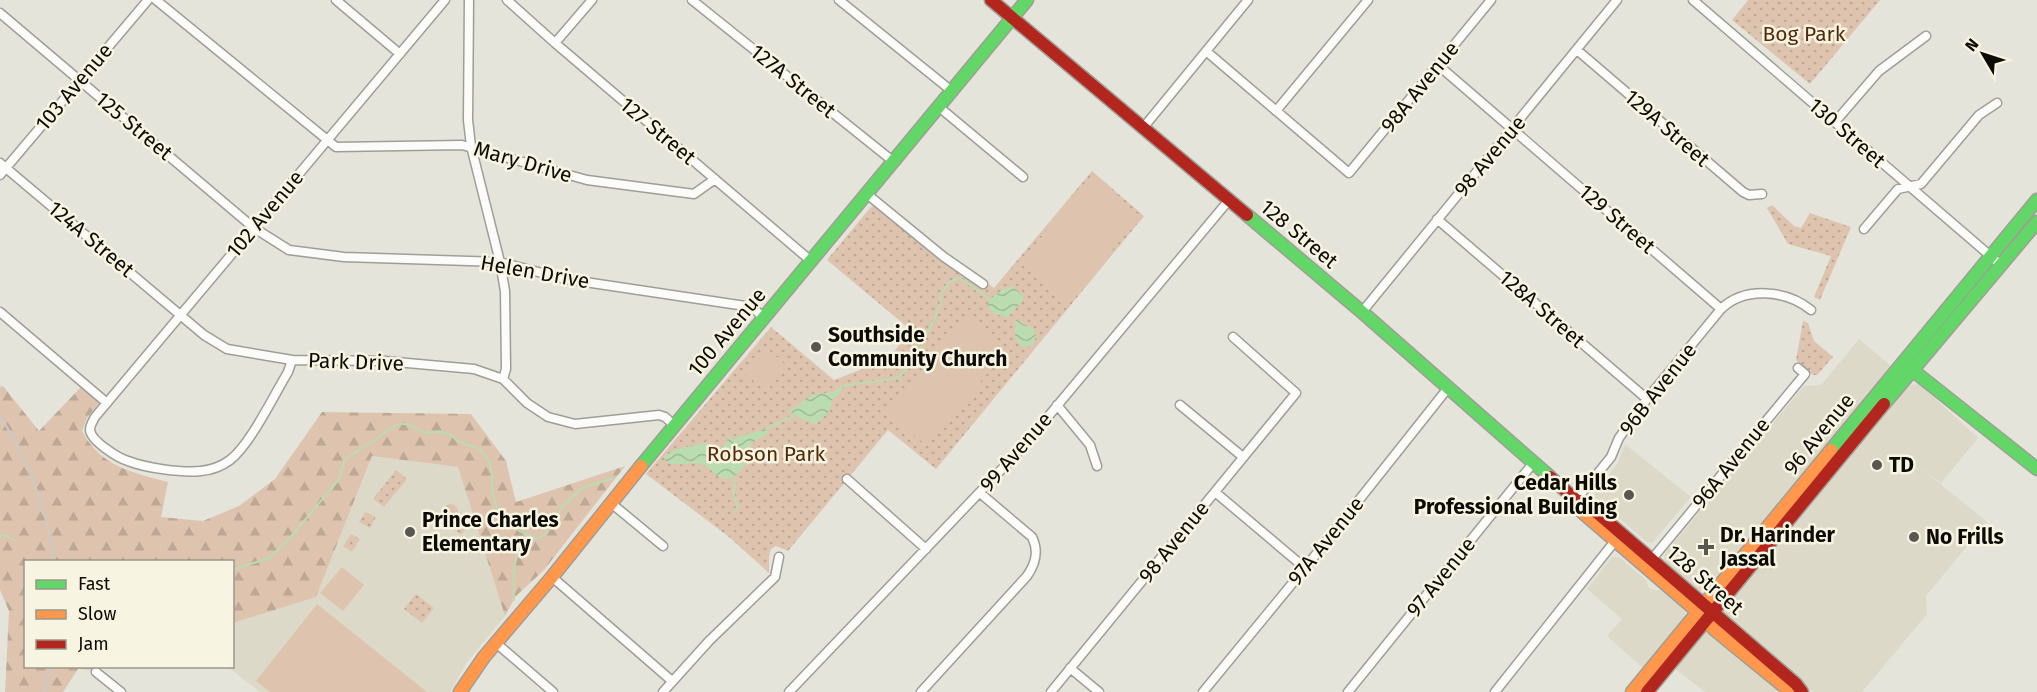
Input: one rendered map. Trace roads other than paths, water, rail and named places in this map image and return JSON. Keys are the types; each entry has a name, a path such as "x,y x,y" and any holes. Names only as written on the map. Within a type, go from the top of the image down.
{"main road":[{"name":"128 Street","path":"991,0 1362,312 1577,501 1587,504 1652,559 1704,612 1791,692"},
{"name":"100 Avenue","path":"460,692 496,643 674,425 953,92 1027,0"},
{"name":"96 Avenue","path":"1632,692 1828,472 1991,256 2037,200"},
{"name":"96 Avenue","path":"1647,692 1704,612 1829,452 2001,265 2037,222"},
{"path":"1908,367 2037,469"},
{"path":"1828,472 1829,452"},
{"path":"1800,506 1806,481"},
{"name":"128 Street","path":"1577,501 1581,511 1615,541 1796,684 1802,692"}],"street":[{"name":"103 Avenue","path":"2,168 148,0"},
{"path":"156,0 327,141"},
{"path":"336,0 400,54"},
{"name":"102 Avenue","path":"90,431 93,421 445,0"},
{"path":"469,0 468,120 471,146 505,291 506,369 503,379"},
{"name":"127 Street","path":"507,0 811,261"},
{"path":"555,43 592,0"},
{"name":"127A Street","path":"692,0 894,162"},
{"path":"839,0 953,92"},
{"path":"1143,128 1248,0"},
{"path":"1206,51 1276,111 1368,0"},
{"name":"98A Avenue","path":"1276,111 1349,173 1491,0"},
{"name":"98 Avenue","path":"1362,312 1617,0"},
{"name":"130 Street","path":"1693,0 2001,265"},
{"name":"125 Street","path":"0,13 267,238"},
{"path":"1835,122 1879,71 1926,36"},
{"name":"129A Street","path":"1577,50 1743,192 1749,195 1762,194"},
{"name":"129 Street","path":"1438,64 1722,309"},
{"path":"1864,229 1898,189 1921,184 1979,115 1997,103"},
{"path":"939,107 1023,177"},
{"name":"Mary Drive","path":"327,141 336,147 471,146 587,180 694,194 715,179"},
{"name":"124A Street","path":"2,168 204,335 227,349 292,360"},
{"path":"867,194 944,257 983,284"},
{"name":"99 Avenue","path":"789,692 1021,449 1229,200"},
{"name":"128A Street","path":"1437,219 1647,399"},
{"name":"Helen Drive","path":"267,238 290,250 344,257 500,262 565,279 752,307 764,318"},
{"path":"1722,309 1737,297 1755,293 1791,299 1811,310"},
{"name":"96B Avenue","path":"1577,501 1611,457 1619,438 1647,399 1722,309"},
{"path":"0,312 108,403"},
{"name":"98 Avenue","path":"1051,692 1296,393 1233,338"},
{"name":"Park Drive","path":"90,431 94,439 128,461 191,472 211,470 230,460 244,446 288,372 292,360 385,362 452,366 483,371 503,379 534,409 564,422 575,424 658,415 665,417 674,425"},
{"name":"96A Avenue","path":"1652,559 1804,374 1798,368"},
{"name":"97A Avenue","path":"1203,692 1448,388"},
{"path":"1057,405 1090,445 1097,466"},
{"path":"1180,405 1243,457"},
{"name":"97 Avenue","path":"1348,692 1534,462"},
{"path":"847,479 926,549"},
{"path":"1215,492 1305,568"},
{"path":"921,692 1027,576 1036,560 1035,543 1032,537 980,493"},
{"path":"611,503 663,546"},
{"path":"1495,692 1615,541"},
{"path":"663,692 709,641 775,577 779,557"},
{"path":"552,577 672,681"},
{"path":"496,643 553,692"},
{"path":"1070,668 1099,692"},
{"path":"96,672 120,692"}],"water":[{"path":"1013,286 1024,297 1022,301 1008,317 994,314 987,305 991,298"},
{"path":"1018,319 1021,323 1034,329 1036,336 1033,345 1024,347 1017,340 1014,322"},
{"path":"843,386 840,393 833,399 829,412 816,424 803,420 789,411 814,394 833,392"},
{"path":"765,429 769,433 751,443 748,450 752,453 740,471 730,478 722,478 701,464 676,465 664,459 672,452 705,443 710,448 720,448 726,444 728,436 734,440"}],"waterway":[{"path":"901,381 899,377 909,366 910,356 921,347 941,302 940,294 949,282 960,278 991,300"},
{"path":"841,387 899,377"},
{"path":"766,429 795,415"},
{"path":"234,569 269,558 289,539 340,478 344,460 397,425 409,425 424,433 445,432 457,441 480,450 489,463 493,497 500,514 519,531 537,539 546,534 561,508 582,488 613,478"},
{"path":"734,477 733,491 737,507 735,512"},
{"path":"0,536 5,535 14,540"},
{"path":"514,600 515,567 518,551 525,535"}],"railway":[{"path":"0,416 20,450 35,486 47,523 54,560"},
{"path":"44,692 50,668"}],"place":[{"name":"Southside Community Church","path":"816,347"},
{"name":"TD","path":"1877,465"},
{"name":"Cedar Hills Professional Building","path":"1629,495"},
{"name":"Prince Charles Elementary","path":"410,532"},
{"name":"No Frills","path":"1914,537"},
{"name":"Dr. Harinder Jassal","path":"1706,547"}],"park label":[{"name":"Bog Park","path":"1804,34"},
{"name":"Robson Park","path":"766,454"}]}
